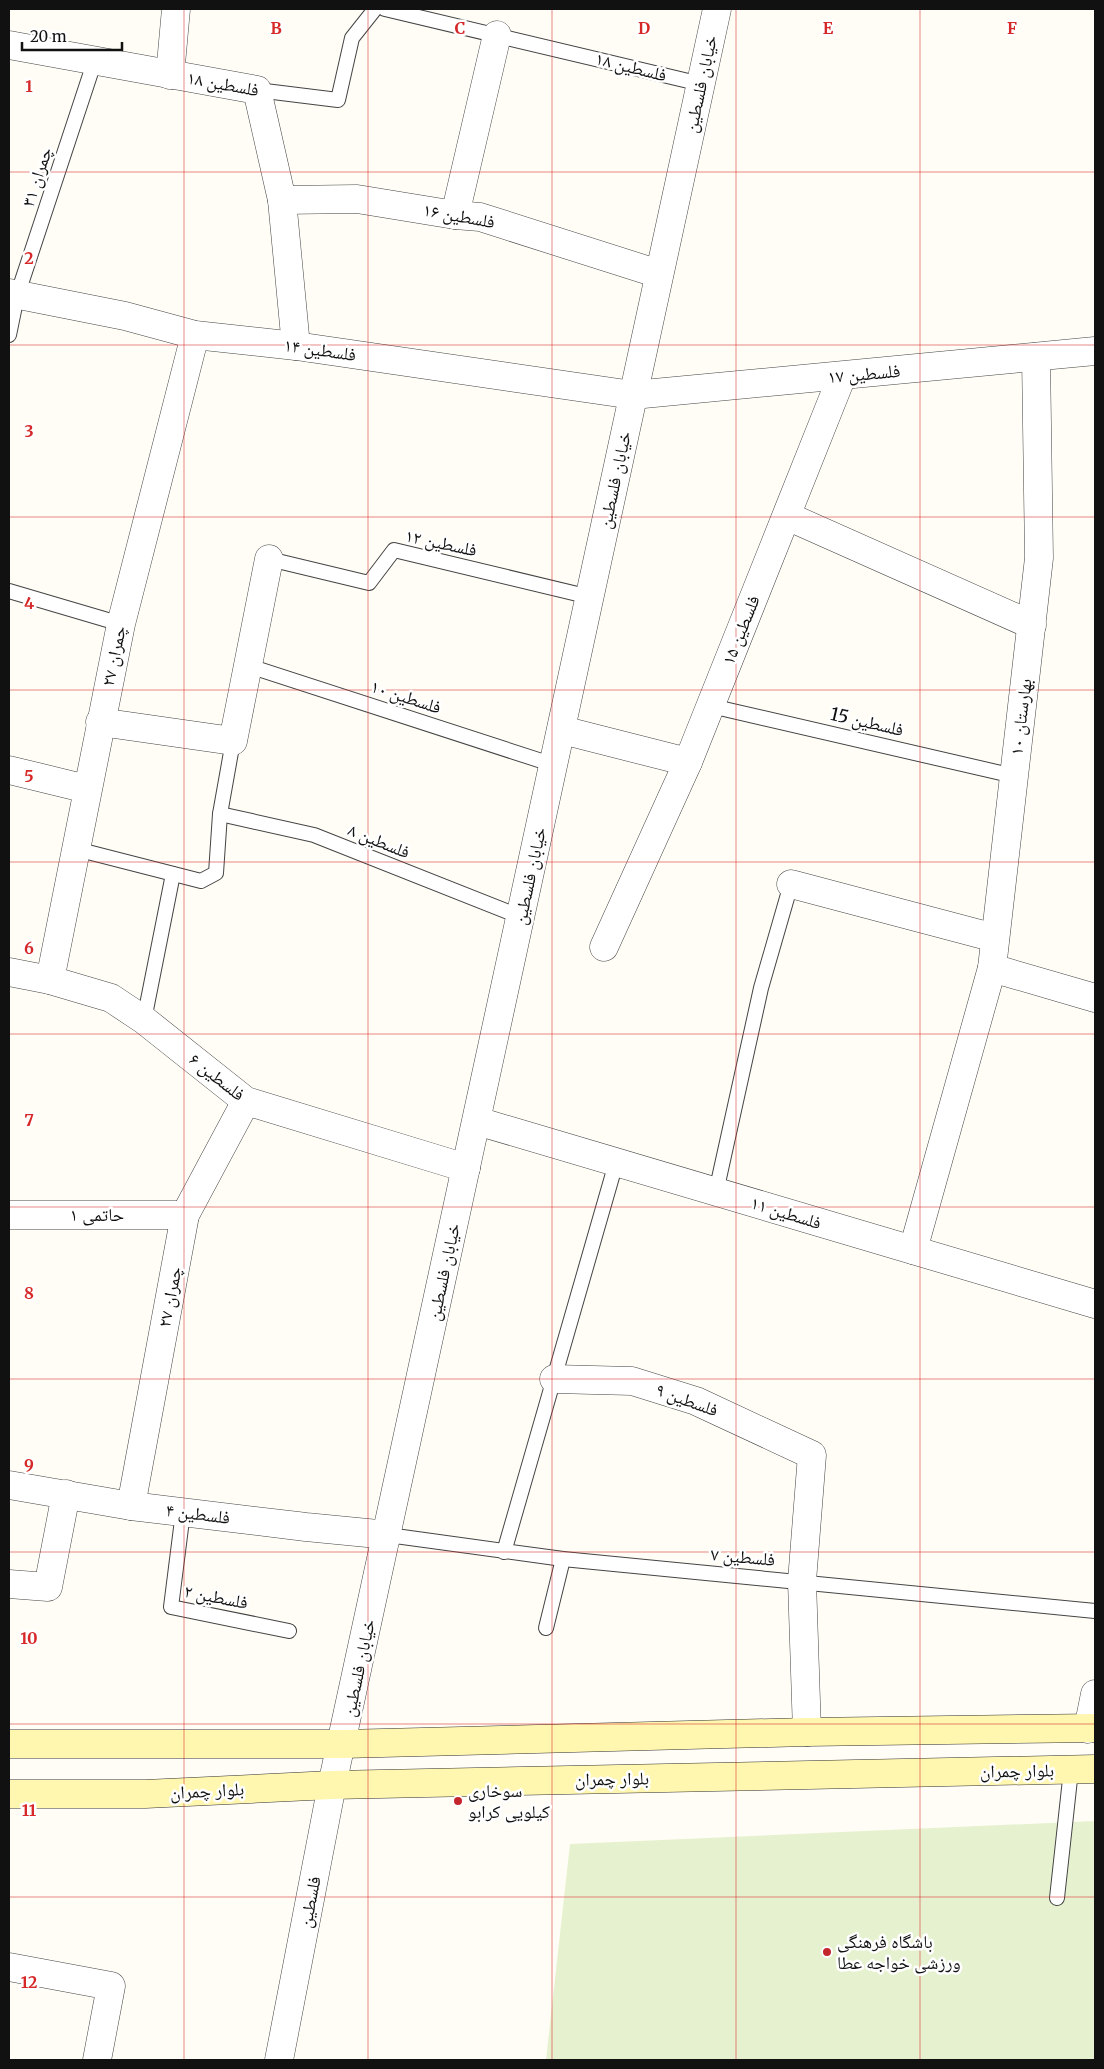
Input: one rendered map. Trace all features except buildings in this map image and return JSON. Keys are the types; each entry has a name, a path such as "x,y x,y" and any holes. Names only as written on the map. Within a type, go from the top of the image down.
{"main road":[{"path":"9,1744 343,1744 807,1732 1092,1729"},
{"name":"بلوار چمران","path":"9,1794 145,1794 332,1785 1083,1769"}],"street":[{"path":"170,75 176,9"},
{"name":"خیابان فلسطین","path":"343,1744 502,997 562,730 717,9"},
{"path":"455,216 497,35"},
{"name":"فلسطین ۱۸","path":"9,45 257,90"},
{"path":"257,90 282,200 296,346"},
{"name":"فلسطین ۱۶","path":"282,200 357,199 455,216 480,217 660,274"},
{"name":"فلسطین ۱۴","path":"13,295 125,316 195,335 296,346 634,395"},
{"name":"چمران ۲۷","path":"50,980 120,624 195,335"},
{"name":"فلسطین ۱۷","path":"634,395 1095,352"},
{"name":"بهارستان ۱۰","path":"913,1250 992,968 1039,558 1036,357"},
{"name":"فلسطین ۱۵","path":"604,948 688,762 842,376"},
{"path":"787,516 1032,625"},
{"path":"100,722 233,741 246,665 269,559"},
{"path":"562,730 688,762"},
{"path":"9,770 87,789"},
{"path":"791,884 995,938"},
{"path":"992,968 1095,998"},
{"name":"فلسطین ۶","path":"9,972 50,980 111,998 144,1020 246,1101 466,1168"},
{"name":"چمران ۲۷","path":"131,1506 185,1215 246,1101"},
{"name":"فلسطین ۱۱","path":"477,1121 1095,1304"},
{"name":"حاتمی ۱","path":"9,1215 185,1215"},
{"name":"فلسطین ۹","path":"554,1379 632,1381 696,1401 812,1455 802,1581"},
{"name":"فلسطین ۴","path":"9,1485 131,1506 388,1535"},
{"path":"9,1584 48,1587 66,1494"},
{"path":"802,1581 807,1732"},
{"path":"1092,1729 1095,1694"},
{"name":"فلسطین","path":"279,2060 332,1785 343,1744"},
{"path":"9,1967 111,1986 98,2060"}],"lane":[{"name":"فلسطین ۱۸","path":"257,90 338,100 352,38 376,9"},
{"name":"فلسطین ۱۸","path":"385,9 700,84"},
{"name":"چمران ۳۱","path":"9,335 13,295 95,60"},
{"name":"فلسطین ۱۲","path":"269,559 369,583 394,550 590,597"},
{"path":"9,591 120,624"},
{"name":"فلسطین ۱۰","path":"246,665 554,765"},
{"name":"فلسطین 15","path":"711,706 1014,776"},
{"path":"76,848 200,881 216,873 220,814 233,741"},
{"name":"فلسطین ۸","path":"220,814 314,835 521,917"},
{"path":"144,1020 173,874"},
{"path":"716,1192 762,988 791,884"},
{"path":"504,1552 616,1162"},
{"name":"فلسطین ۲","path":"183,1512 171,1607 289,1631"},
{"name":"فلسطین ۷","path":"388,1535 563,1559 802,1581 1095,1612"},
{"path":"546,1628 563,1559"},
{"path":"1057,1898 1083,1769"}],"green space":[{"name":"باشگاه فرهنگی ورزشی خواجه عطا","path":"1095,1821 1095,2060 546,2060 570,1844"}],"place":[{"name":"سوخاری کیلویی کرابو","path":"458,1801"},
{"name":"باشگاه فرهنگی ورزشی خواجه عطا","path":"827,1952"}]}
